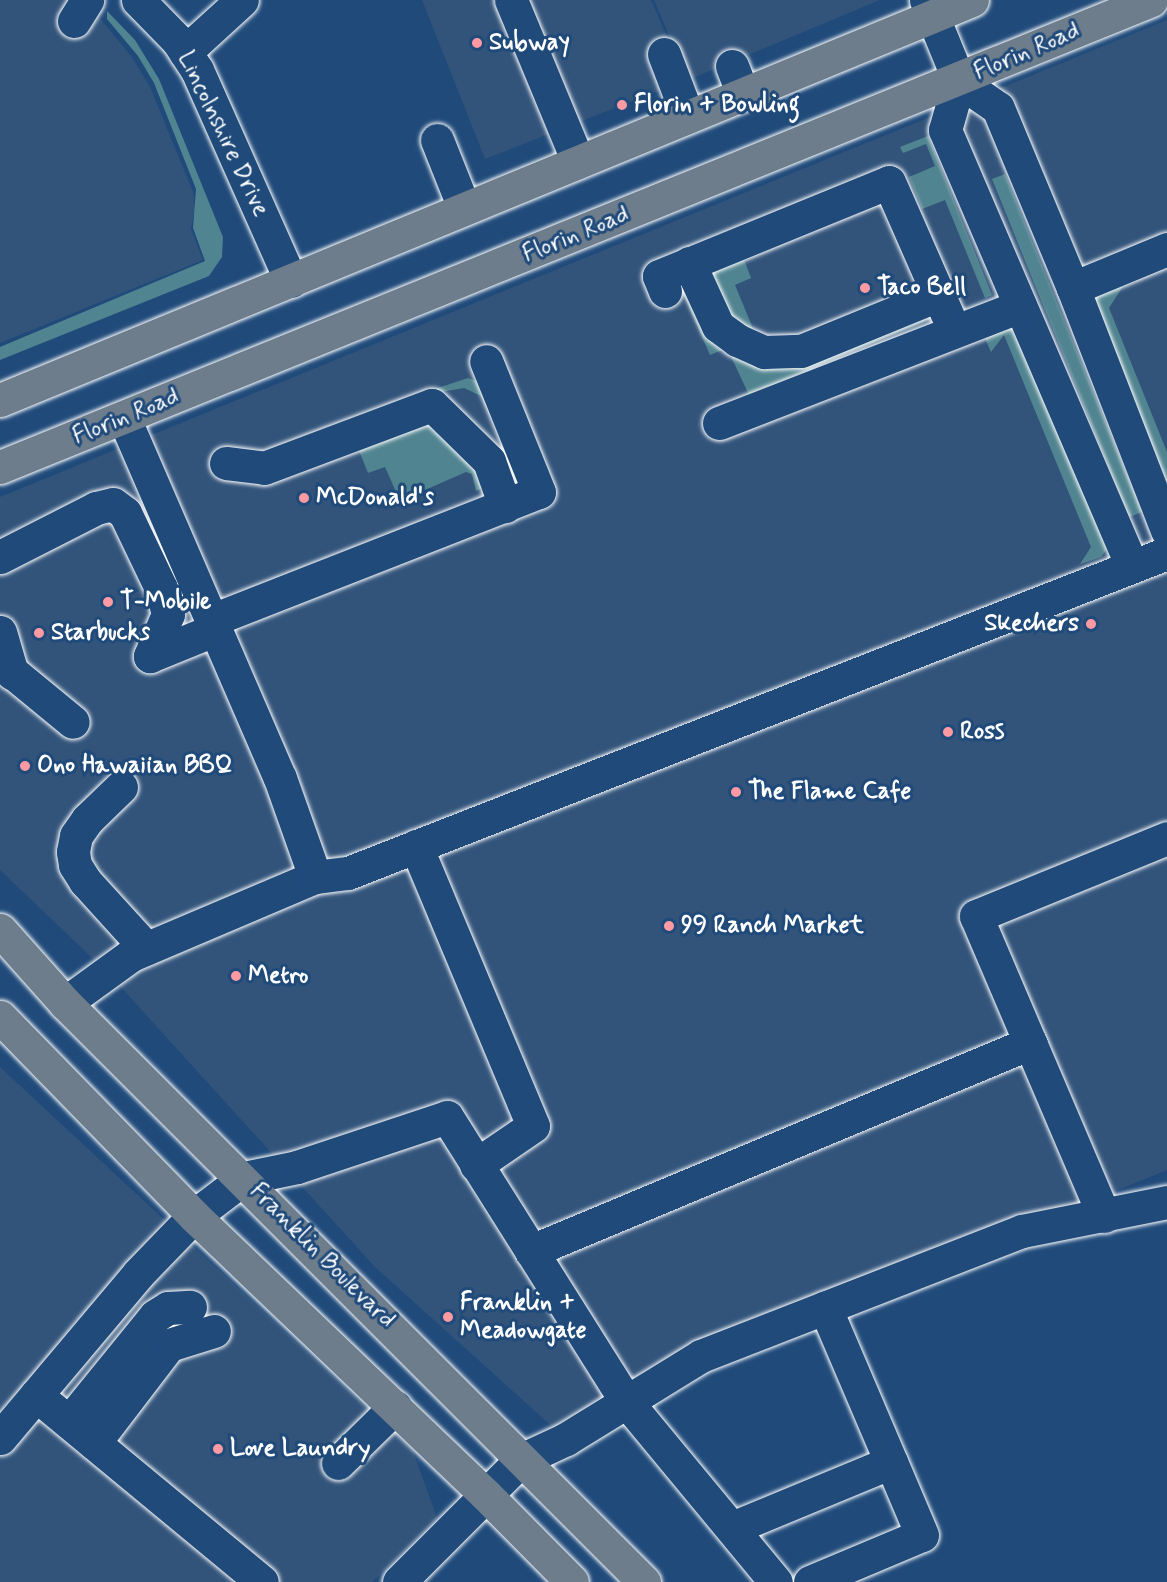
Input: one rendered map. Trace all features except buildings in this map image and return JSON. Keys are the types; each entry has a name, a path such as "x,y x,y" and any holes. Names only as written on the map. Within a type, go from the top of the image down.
{"main road":[{"path":"0,400 688,117 738,80 930,8 972,0"},
{"name":"Florin Road","path":"0,467 959,81 1151,0"},
{"name":"Franklin Boulevard","path":"0,930 65,1002 244,1178 644,1582"},
{"path":"0,1017 194,1216 486,1495 572,1582"}],"street":[{"name":"Lincolnshire Drive","path":"138,0 185,52 212,99 291,281"},
{"path":"185,52 242,0"},
{"path":"511,0 578,162"},
{"path":"930,8 959,81 998,108 1073,288 1167,530"},
{"path":"664,54 688,117"},
{"path":"959,81 945,130 1132,566"},
{"path":"436,140 464,208"},
{"path":"665,291 658,276 889,182 954,330"},
{"path":"1073,288 1167,249"},
{"path":"689,263 718,326 737,340 764,352 801,351 938,295"},
{"path":"719,423 1020,306"},
{"path":"0,557 96,508 113,504 125,513 161,588 168,614 150,656 214,624 539,492 486,361"},
{"path":"226,463 264,468 432,405 489,461 505,506"},
{"path":"124,418 280,778 315,877"},
{"path":"65,1002 146,948 315,877 348,873 1167,553"},
{"path":"0,632 6,667 73,722"},
{"path":"121,787 76,836 75,866 146,948"},
{"path":"1104,1216 976,916 1167,838"},
{"path":"416,846 533,1126 476,1165"},
{"path":"531,1251 1030,1043"},
{"path":"0,1438 138,1274 194,1216 244,1178 297,1167 447,1117 626,1401 776,1582"},
{"path":"406,1580 521,1460 566,1439 701,1356 1022,1231 1167,1202"},
{"path":"810,1582 922,1534 825,1307"},
{"path":"81,1432 169,1345 201,1319"},
{"path":"36,1395 262,1582"},
{"path":"338,1463 395,1407"},
{"path":"732,1528 891,1462"}],"shaded area":[{"path":"0,0 77,0 93,10 131,56 150,87 193,192 195,207 191,229 203,260 0,343"},
{"path":"422,0 651,0 686,80 485,159"},
{"path":"654,0 880,0 688,80"},
{"path":"1167,20 1167,1170 910,1275 566,1439 375,1267 109,974 0,870 0,497"},
{"path":"0,1067 413,1451 437,1518 372,1582 0,1582"}],"green space":[{"path":"107,11 135,40 159,79 223,237 222,257 209,276 0,360 0,347 205,261 193,228 196,189 154,83 138,56 107,19"},
{"path":"928,136 992,295 985,298 945,200 922,209 909,177 935,166 926,144 903,153 900,147"},
{"path":"1005,174 1142,512 1129,517 992,179"},
{"path":"742,254 751,278 735,285 754,331 732,328 708,268"},
{"path":"687,278 745,354 937,304 942,314 749,395 727,348 710,355 678,282"},
{"path":"1120,278 1123,286 1109,308 1167,452 1167,482 1092,300 1092,289"},
{"path":"1011,322 1107,549 1101,557 1080,564 1091,547 1004,335 991,352 984,336"},
{"path":"468,378 479,382 519,473 506,479 499,467 501,440 481,396 464,388 435,393 432,390"},
{"path":"432,418 488,485 476,491 472,474 466,472 400,501 385,467 368,473 356,443"}],"place":[{"name":"Subway","path":"477,43"},
{"name":"Florin + Bowling","path":"622,105"},
{"name":"Taco Bell","path":"865,288"},
{"name":"McDonald's","path":"304,498"},
{"name":"T-Mobile","path":"108,602"},
{"name":"Skechers","path":"1091,624"},
{"name":"Starbucks","path":"39,633"},
{"name":"Ross","path":"948,732"},
{"name":"Ono Hawaiian BBQ","path":"25,766"},
{"name":"The Flame Cafe","path":"736,792"},
{"name":"99 Ranch Market","path":"669,926"},
{"name":"Metro","path":"236,976"},
{"name":"Franklin + Meadowgate","path":"448,1317"},
{"name":"Love Laundry","path":"218,1449"}]}
